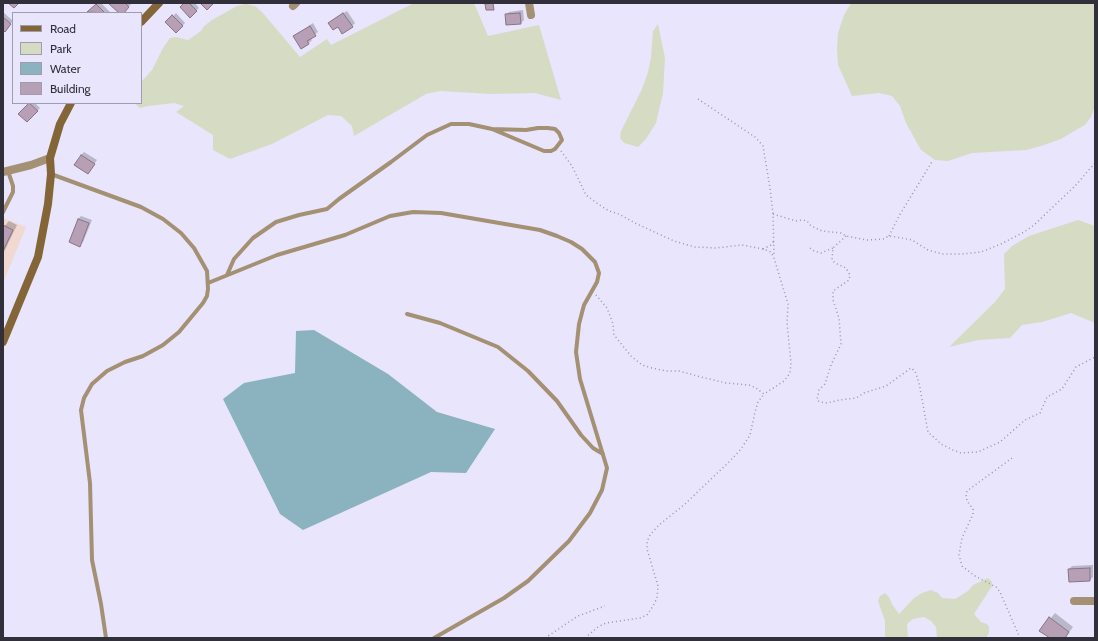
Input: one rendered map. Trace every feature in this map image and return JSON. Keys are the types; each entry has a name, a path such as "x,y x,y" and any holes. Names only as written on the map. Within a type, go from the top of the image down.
{"main road":[{"path":"142,21 159,3"},
{"path":"3,342 38,257 45,224 51,174 50,158 60,124 70,104"}],"street":[{"path":"529,3 531,15"},
{"path":"5,171 31,165 50,158"},
{"path":"1074,601 1095,601"}],"lane":[{"path":"227,275 234,259 253,238 276,222 327,209 427,135 451,124 469,124 492,129 544,150 551,151 555,149 562,140 560,133 555,129 492,129"},
{"path":"3,212 13,192 13,186 5,171"},
{"path":"51,174 141,207 163,219 181,233 194,248 207,271 207,296 179,332 163,345 143,356 125,362 107,371 92,384 84,398 81,410 90,483 92,560 106,638"},
{"path":"208,282 277,255 345,235 390,216 413,212 441,213 540,230 572,242 591,256 598,268 599,273 592,291 584,305 579,324 576,352 580,379 607,468 602,490 590,513 568,541 528,581 504,598 434,638"},
{"path":"408,314 440,323 498,347 532,376 557,402 581,435 593,448 603,455"}],"path":[{"path":"698,99 750,133 760,141 763,146 773,214 774,258"},
{"path":"558,146 572,166 586,195 609,211 619,214 635,223 688,246 716,248 742,245 771,252 788,304 787,323 791,369 788,377 764,394 758,402 754,412 753,426 750,435 741,449 686,504 659,525 650,535 647,542 647,549 658,586 657,598 654,606 647,615 640,618 606,623 598,627 585,638"},
{"path":"773,214 796,221 807,221 811,226 822,230 840,233 846,236 867,240 883,239 888,236 933,160"},
{"path":"888,236 912,240 928,250 935,252 962,254 981,252 1001,244 1034,225 1078,183 1095,163"},
{"path":"810,248 821,253 833,248 846,236"},
{"path":"763,249 771,245 774,239"},
{"path":"833,248 832,260 846,268 850,275 849,280 833,291 833,300 839,318 841,344 831,365 825,384 819,390 818,400 820,402 827,403 856,398 864,393 886,386 911,368 915,371 919,383 928,432 941,444 953,450 961,453 978,452 1000,442 1025,420 1040,412 1047,397 1062,389 1076,367 1095,357"},
{"path":"592,291 607,308 613,324 614,335 631,356 642,365 666,371 679,371 726,383 749,385 764,394"},
{"path":"1012,458 975,487 967,491 967,501 973,509 974,514 962,538 959,555 962,566 975,576 996,587 1000,592 1020,638"},
{"path":"545,638 578,616 605,606"}],"shaded area":[{"path":"3,218 26,227 3,283"}],"green space":[{"path":"414,3 474,3 488,36 539,25 561,100 535,93 492,94 440,91 426,94 354,136 352,126 341,116 328,115 272,144 230,159 213,150 213,135 176,112 184,106 174,103 140,108 135,104 142,104 142,81 152,70 170,38 176,37 188,40 201,31 204,26 212,20 237,6 246,4 255,6 262,12 300,57 327,39 331,45"},
{"path":"851,3 1095,3 1095,106 1091,117 1085,125 1061,139 1041,146 1026,150 972,153 948,161 935,160 921,150 906,123 900,106 892,96 879,93 852,96 838,65 837,49 838,33 844,15"},
{"path":"658,24 665,58 663,93 656,123 646,139 638,147 624,143 620,138 621,131 642,89 648,72 651,58 653,31"},
{"path":"1078,220 1095,226 1095,323 1071,313 1042,322 1022,325 1010,338 978,340 949,347 995,302 1005,289 1004,254 1012,246 1029,236"},
{"path":"988,578 992,582 992,586 974,614 981,622 987,624 989,627 989,633 986,638 937,638 936,627 931,621 924,617 913,619 907,624 908,638 885,638 885,621 878,601 880,596 885,593 899,614 914,598 922,593 931,590 938,593 942,598 955,599 968,591 973,585"}],"water":[{"path":"314,330 388,374 437,412 495,429 466,473 431,472 303,530 280,514 223,399 244,383 295,373 296,331"}],"building":[{"path":"8,3 19,3 14,8"},
{"path":"108,3 125,3 129,7 125,12 118,12"},
{"path":"184,3 189,3 197,11 190,18 180,7"},
{"path":"200,3 214,3 207,10"},
{"path":"493,3 494,10 486,10 485,4"},
{"path":"96,4 104,12 87,12"},
{"path":"343,13 353,27 342,34 338,27 333,30 328,23"},
{"path":"520,13 521,24 506,25 505,14"},
{"path":"172,15 183,26 176,33 165,22"},
{"path":"3,17 11,24 5,32 3,30"},
{"path":"310,26 316,36 307,41 309,44 301,49 293,36"},
{"path":"28,104 30,104 38,111 27,122 18,114"},
{"path":"81,155 95,164 88,174 74,165"},
{"path":"78,219 89,223 80,247 69,242"},
{"path":"3,225 13,230 3,251"},
{"path":"1090,568 1090,581 1069,582 1068,569"},
{"path":"1049,617 1069,632 1065,638 1050,638 1039,631"}]}
